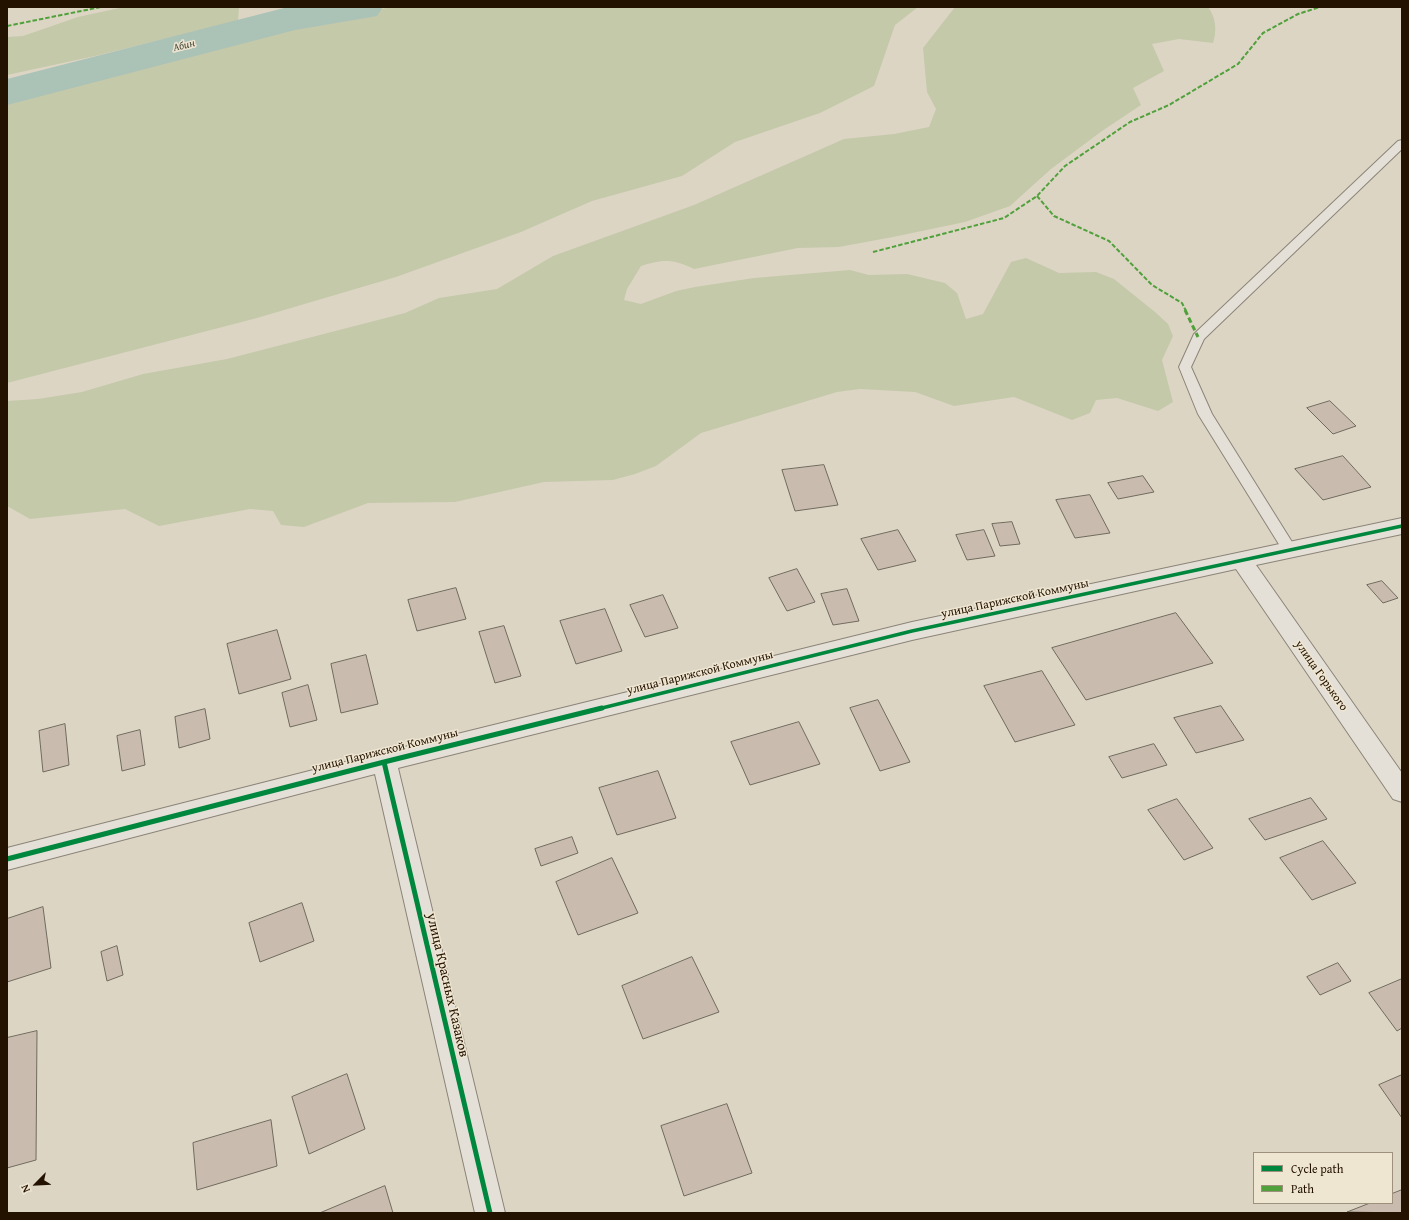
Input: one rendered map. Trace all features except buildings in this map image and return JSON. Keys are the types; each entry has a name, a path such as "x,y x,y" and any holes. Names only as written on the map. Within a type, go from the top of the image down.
{"street":[{"name":"улица Парижской Коммуны","path":"7,859 384,762 912,631 1402,526"},
{"name":"улица Горького","path":"1241,560 1402,792"},
{"name":"улица Красных Казаков","path":"384,762 490,1213"}],"lane":[{"path":"1290,550 1205,414 1185,367 1198,337 1402,143"}],"green space":[{"path":"124,7 239,7 238,21 95,56 7,75 7,37 23,36 78,17"},
{"path":"391,7 918,7 895,25 874,86 820,113 735,142 682,176 592,201 521,232 396,277 257,318 7,383 7,102 89,83 289,28"},
{"path":"955,7 1208,7 1213,15 1215,34 1213,43 1179,39 1152,44 1164,71 1133,88 1141,105 1102,131 1051,169 1010,206 965,222 839,247 798,248 694,269 680,263 668,261 649,264 641,266 627,289 624,300 641,304 676,291 695,287 754,278 850,270 869,275 907,274 945,283 957,293 966,319 983,314 1011,262 1026,258 1059,273 1096,272 1114,279 1168,324 1173,336 1162,360 1173,402 1158,411 1117,398 1096,400 1090,413 1072,420 1014,397 954,406 915,392 860,389 837,392 701,433 656,466 613,480 544,482 455,502 368,503 304,527 281,525 273,511 250,509 159,526 125,509 30,519 7,506 7,401 38,399 82,392 143,374 227,359 405,313 439,298 497,289 553,256 694,205 844,139 894,134 929,127 936,109 927,92 923,48"}],"waterway":[{"name":"Абин","path":"7,92 293,18 363,7"}],"marked path":[{"path":"7,26 101,7"},
{"path":"873,252 1004,218 1037,196 1065,166 1130,122 1169,105 1238,64 1263,33 1298,14 1320,7"},
{"path":"1037,196 1054,216 1109,241 1152,285 1182,303 1198,337"}],"cycle path":[{"path":"7,859 384,762 912,631 1402,526"},
{"path":"384,762 490,1213"}]}
